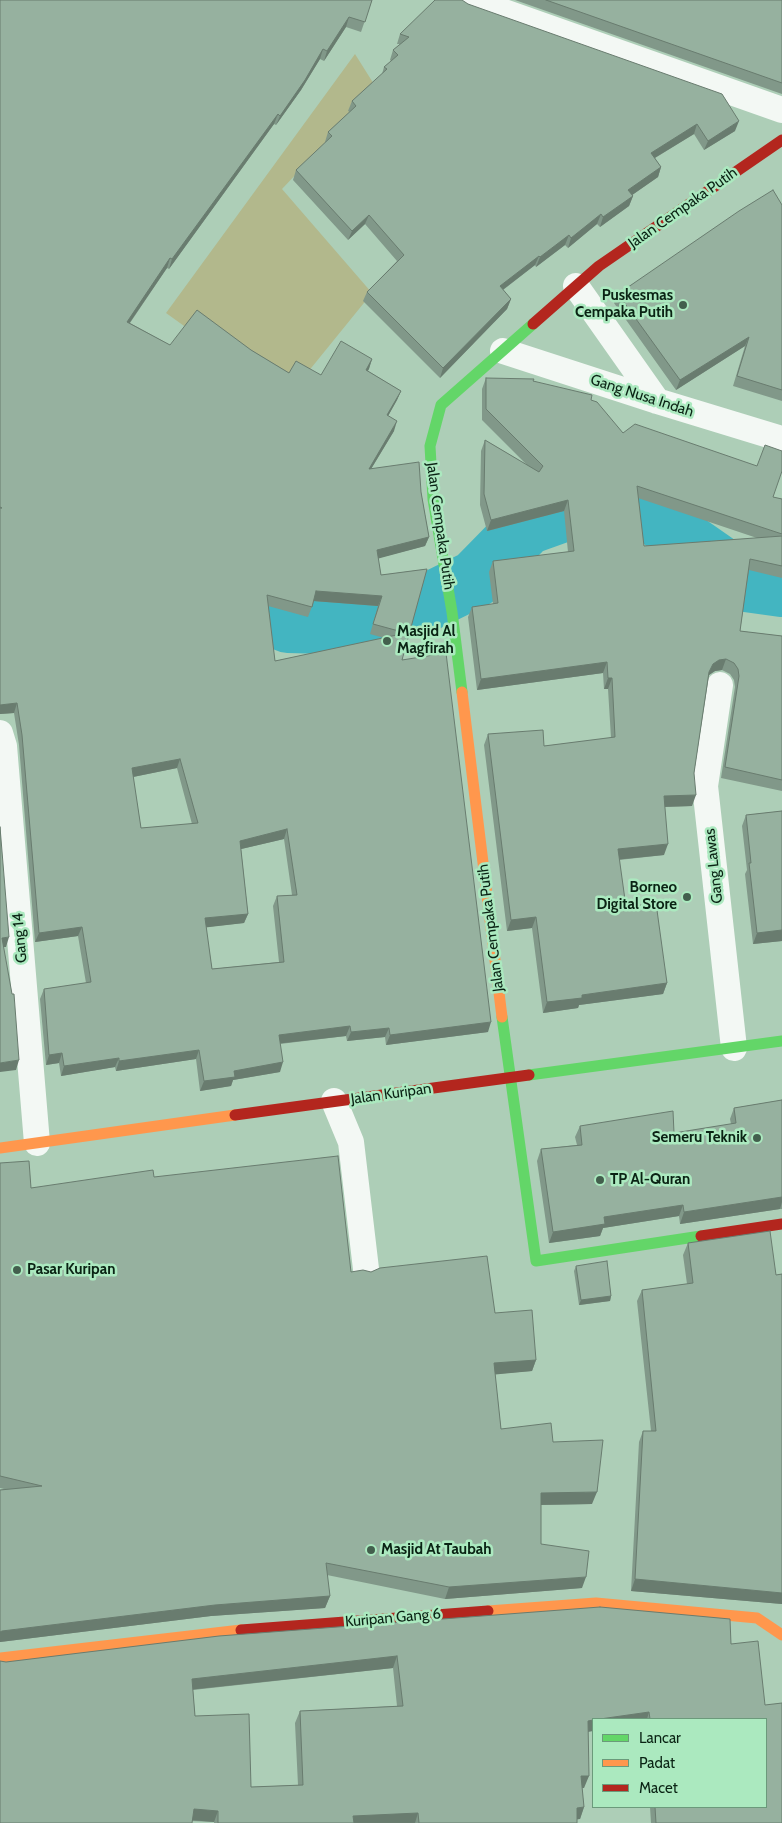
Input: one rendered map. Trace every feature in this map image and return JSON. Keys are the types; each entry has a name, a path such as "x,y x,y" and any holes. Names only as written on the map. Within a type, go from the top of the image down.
{"street":[{"path":"470,0 782,110"},
{"name":"Jalan Cempaka Putih","path":"782,140 599,266 442,405 430,446 433,499 452,612 509,1078 536,1261 782,1224"},
{"path":"576,286 657,401"},
{"name":"Gang Nusa Indah","path":"503,351 782,439"},
{"name":"Gang Lawas","path":"720,685 705,786 734,1048"},
{"name":"Gang 14","path":"0,733 4,746 36,1142"},
{"name":"Jalan Kuripan","path":"0,1148 334,1101 782,1042"},
{"path":"334,1101 350,1142 366,1269"},
{"name":"Kuripan Gang 6","path":"0,1658 213,1632 596,1603 757,1618 782,1635"}],"green space":[{"path":"355,54 377,89 282,189 372,293 286,399 166,313"}],"building":[{"path":"0,0 372,0 365,22 349,17 327,51 323,49 305,80 280,116 278,114 172,259 170,258 127,322 170,345 197,310 251,350 289,373 296,361 321,375 341,341 372,359 366,370 401,391 387,415 397,421 369,469 419,462 421,492 429,537 377,550 381,575 427,569 402,660 446,653 491,1022 390,1035 389,1028 351,1032 350,1026 279,1035 283,1062 234,1071 235,1077 204,1081 199,1050 119,1061 119,1058 64,1066 62,1053 49,1055 44,989 91,982 82,927 39,933 22,735 17,703 0,705 0,508 2,508 0,507","holes":["316,591 382,596 373,624 406,633 275,661 267,595 312,607","180,759 198,823 141,828 132,768","287,829 297,895 277,896 284,962 212,969 205,918 248,914 240,841"]},
{"path":"435,0 462,0 468,4 722,94 739,121 708,141 697,124 651,153 661,167 628,190 633,196 603,217 601,214 571,238 569,235 500,286 511,299 443,368 367,292 404,255 369,215 352,231 296,170 332,136 328,132 356,106 352,101 387,69 384,67 398,55 393,50 409,37 400,34"},
{"path":"546,0 782,0 782,83"},
{"name":"Puskesmas Cempaka Putih","path":"773,190 782,205 782,390 737,376 749,337 680,380 618,294 739,211"},
{"path":"486,378 534,379 533,381 592,395 591,400 597,402 623,433 635,424 757,466 765,445 782,451 782,471 773,497 782,499 782,534 637,486 644,546 782,536 782,566 750,559 740,631 782,636 782,780 725,767 739,676 738,669 734,663 726,659 719,660 713,664 709,672 694,773 696,795 664,796 668,844 618,849 626,907 656,903 667,983 582,995 582,998 547,1002 536,917 511,920 488,734 543,730 544,746 615,737 612,678 608,678 607,662 481,679 472,607 498,603 493,561 574,551 568,500 491,520 484,494 485,440 539,472 543,466 486,409"},
{"path":"782,811 782,930 757,933 746,815"},
{"path":"0,827 9,937 2,938 12,994 14,994 19,1060 0,1063"},
{"path":"782,1100 782,1197 684,1212 683,1205 604,1217 605,1224 553,1232 541,1149 582,1145 580,1126 673,1111 674,1133 736,1123 734,1108"},
{"path":"338,1156 351,1272 363,1270 371,1272 380,1268 487,1256 495,1313 532,1310 536,1360 494,1363 501,1429 551,1423 553,1442 603,1440 597,1492 541,1493 541,1544 589,1551 586,1577 449,1587 326,1563 330,1596 215,1605 0,1632 0,1490 42,1486 0,1476 0,1163 29,1161 31,1188 153,1170 154,1177"},
{"path":"770,1231 776,1275 782,1274 782,1593 635,1579 643,1431 656,1431 642,1290 693,1283 688,1243"},
{"path":"607,1261 611,1296 581,1300 576,1266"},
{"path":"600,1607 730,1619 731,1644 758,1641 765,1705 782,1703 782,1823 656,1823 655,1808 767,1808 767,1718 650,1718 649,1712 607,1718 592,1718 592,1720 588,1721 589,1776 581,1776 584,1807 577,1808 577,1823 419,1823 418,1813 353,1816 354,1823 218,1823 218,1811 194,1809 192,1823 0,1823 0,1661 6,1662 219,1636","holes":["397,1656 403,1706 300,1711 303,1785 251,1787 249,1714 195,1716 192,1679"]}],"waterway":[{"path":"204,570 240,599 288,624 328,625 364,613 418,607 475,579 527,526 601,502 644,507 690,544 746,583 782,588"}],"traffic: fast":[{"path":"462,692 452,612 433,499 430,446 441,405 533,324"},
{"path":"502,1017 536,1261 701,1236"},
{"path":"529,1075 782,1041"}],"traffic: slow":[{"path":"462,692 502,1017"},
{"path":"0,1148 235,1115"},
{"path":"488,1611 596,1603 757,1618 782,1635"},
{"path":"0,1658 241,1630"}],"traffic: jam":[{"path":"533,324 599,266 782,140"},
{"path":"235,1115 529,1075"},
{"path":"701,1236 782,1224"},
{"path":"241,1630 488,1611"}],"place":[{"name":"Puskesmas Cempaka Putih","path":"683,305"},
{"name":"Masjid Al Magfirah","path":"387,641"},
{"name":"Borneo Digital Store","path":"687,897"},
{"name":"Semeru Teknik","path":"757,1138"},
{"name":"TP Al-Quran","path":"600,1180"},
{"name":"Pasar Kuripan","path":"17,1270"},
{"name":"Masjid At Taubah","path":"371,1550"}]}
